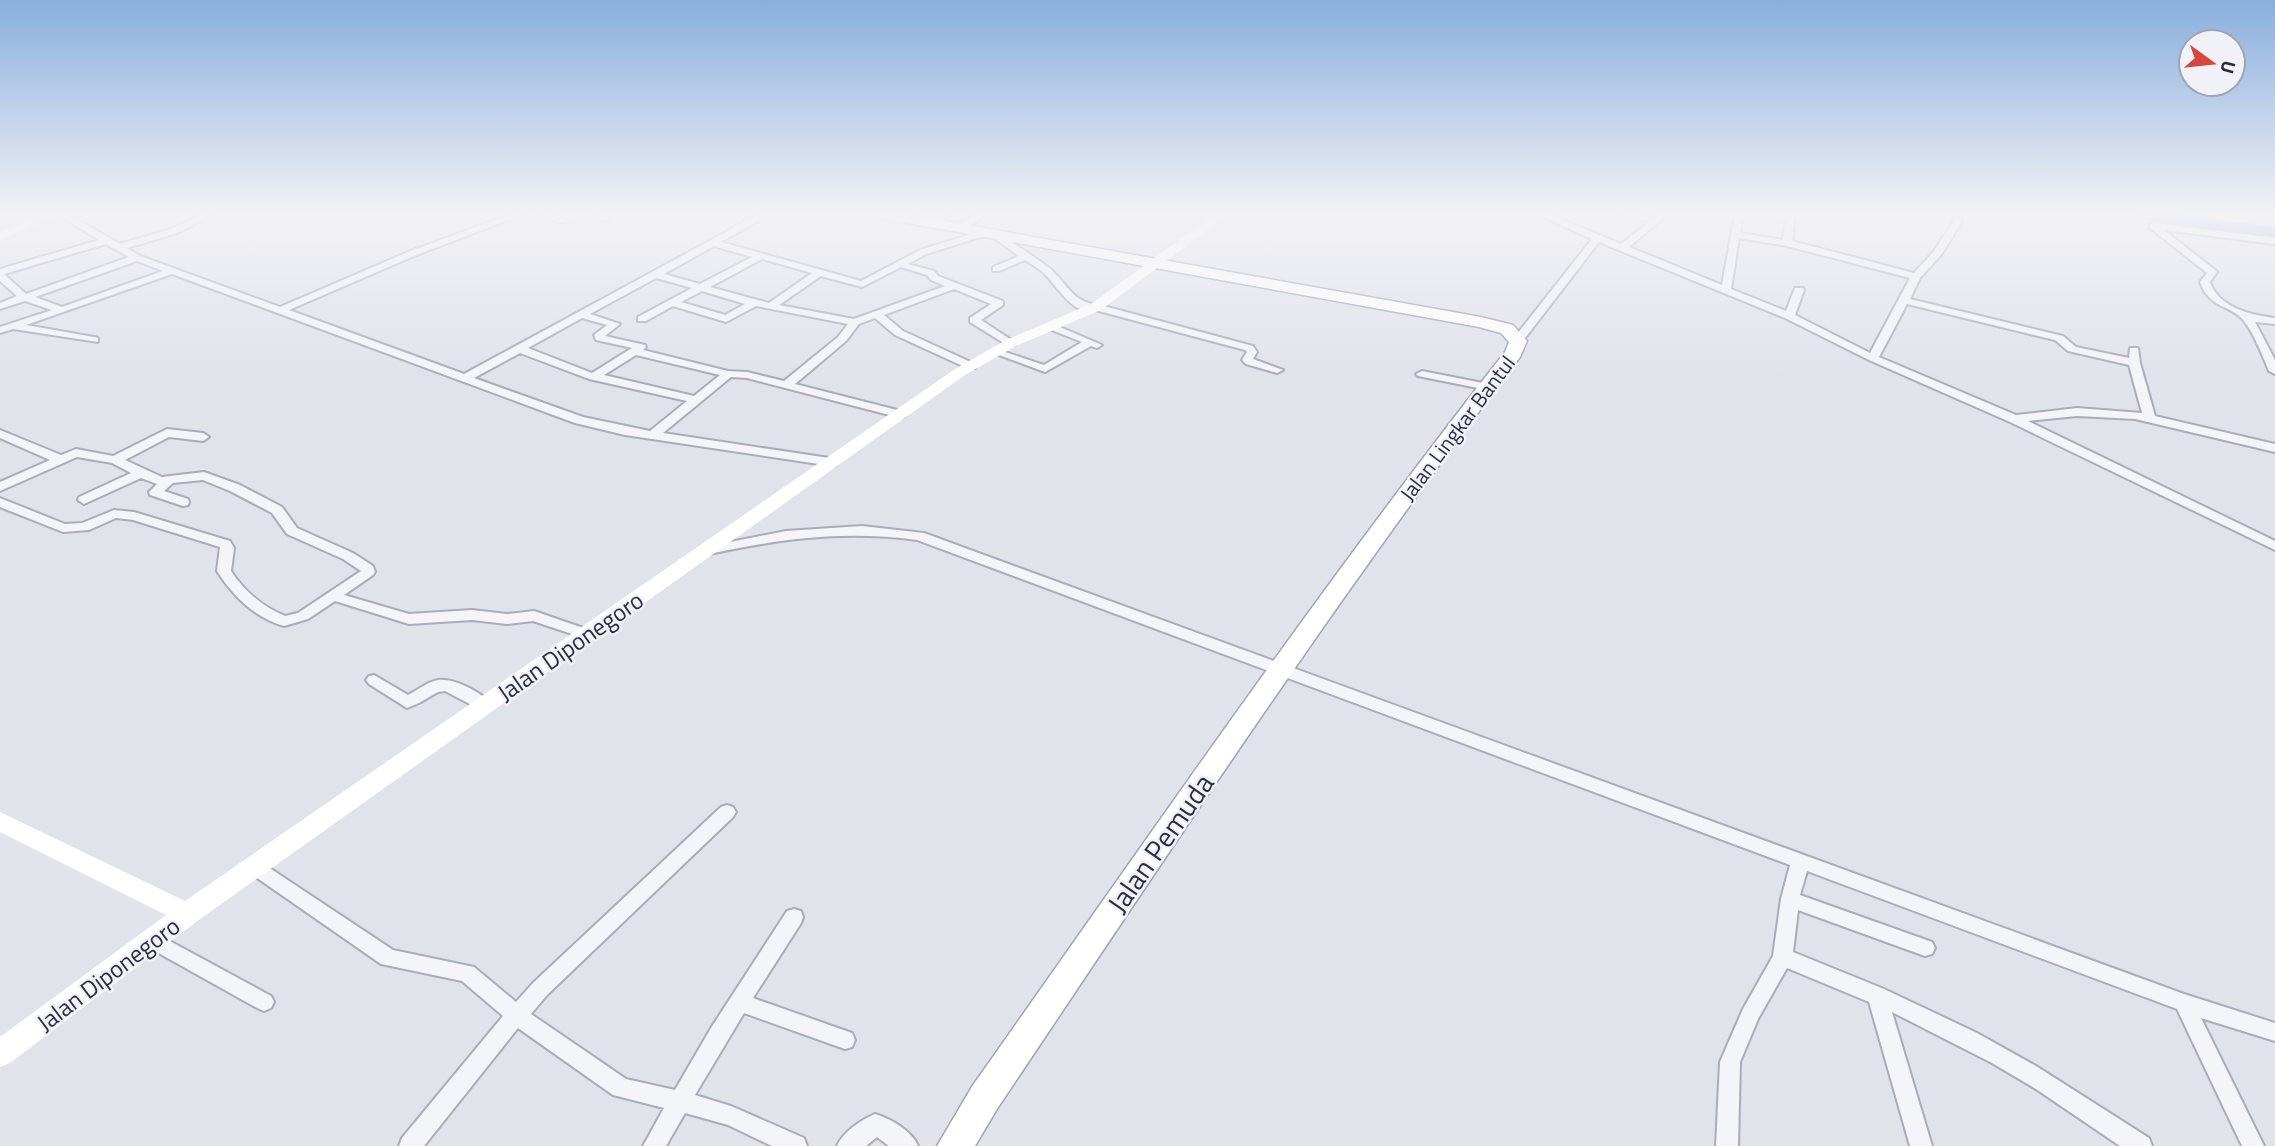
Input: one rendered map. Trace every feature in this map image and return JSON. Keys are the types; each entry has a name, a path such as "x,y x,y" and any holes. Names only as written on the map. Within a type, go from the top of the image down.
{"main road":[{"name":"Jalan Diponegoro","path":"0,1054 187,914 971,366 1003,348 1094,308 1150,267"},
{"name":"Jalan Lingkar Bantul","path":"1181,267 1481,321 1513,334 1517,349 1376,536"},
{"name":"Jalan Pemuda","path":"955,1146 993,1086 1376,536"},
{"path":"0,821 187,914"}],"street":[{"path":"21,267 0,274 24,297 59,309"},
{"path":"0,306 110,267"},
{"path":"163,267 579,420 653,435 832,463"},
{"path":"281,310 379,267"},
{"path":"467,377 666,267"},
{"path":"642,319 740,267"},
{"path":"803,267 865,283 893,267"},
{"path":"911,267 931,273 934,278 999,303 974,320 1003,348 1045,369 1095,344 1053,327"},
{"path":"1041,267 1051,275 1064,294 1094,308 1249,348 1252,352 1247,360 1277,370"},
{"path":"1513,334 1530,324 1574,267"},
{"path":"1670,267 1789,316 1873,359 2014,419 2275,546"},
{"path":"1726,290 1730,267"},
{"path":"1880,267 1916,277"},
{"path":"1873,359 1903,300 1925,267"},
{"path":"2206,267 2212,272 2205,282 2209,292 2231,310 2248,318 2275,321"},
{"path":"5,328 59,309 102,298 172,271"},
{"path":"769,307 820,272"},
{"path":"654,274 769,307 855,322 953,286"},
{"path":"1789,316 1799,290"},
{"path":"1903,300 2059,338 2072,349 2134,363"},
{"path":"673,303 726,319 754,303"},
{"path":"877,314 899,334 971,366"},
{"path":"581,315 615,324 598,337 640,346 636,352 593,377"},
{"path":"2248,318 2275,371"},
{"path":"786,385 842,339 855,322"},
{"path":"5,328 94,340"},
{"path":"520,349 593,377 696,400"},
{"path":"2134,350 2134,363 2148,417"},
{"path":"636,352 728,374 743,374 901,414"},
{"path":"653,435 728,374"},
{"path":"1422,374 1488,387"},
{"path":"2014,419 2087,412 2148,417 2275,449"},
{"path":"115,460 167,433 203,437"},
{"path":"0,434 60,459"},
{"path":"0,487 60,459 82,453 115,460 168,481 204,476 235,488 277,510 292,531 348,556 368,569 366,575 298,618 282,621 252,603 231,583 224,571 227,548 225,544 145,518 125,515 114,514 76,528 62,528 0,502"},
{"path":"84,500 141,472"},
{"path":"168,481 155,492 183,502"},
{"path":"705,551 818,529 881,530 919,536 2184,1003 2275,1032"},
{"path":"333,596 409,619 472,615 507,619 534,616 587,634"},
{"path":"374,680 407,702 434,686 447,684 485,706"},
{"path":"410,1146 516,1015 606,925 727,812"},
{"path":"1727,1146 1730,1062 1750,1015 1783,957 1790,899 1801,860"},
{"path":"256,868 379,954 395,961 467,973 516,1015 621,1088 731,1116 796,1146"},
{"path":"1790,899 1925,948"},
{"path":"654,1146 793,917"},
{"path":"153,940 264,1002"},
{"path":"1783,957 1877,995 1977,1043 2031,1074 2141,1146"},
{"path":"1877,995 1922,1146"},
{"path":"739,1002 845,1040"},
{"path":"2184,1003 2253,1146"},
{"path":"848,1146 875,1125 907,1146"}]}
